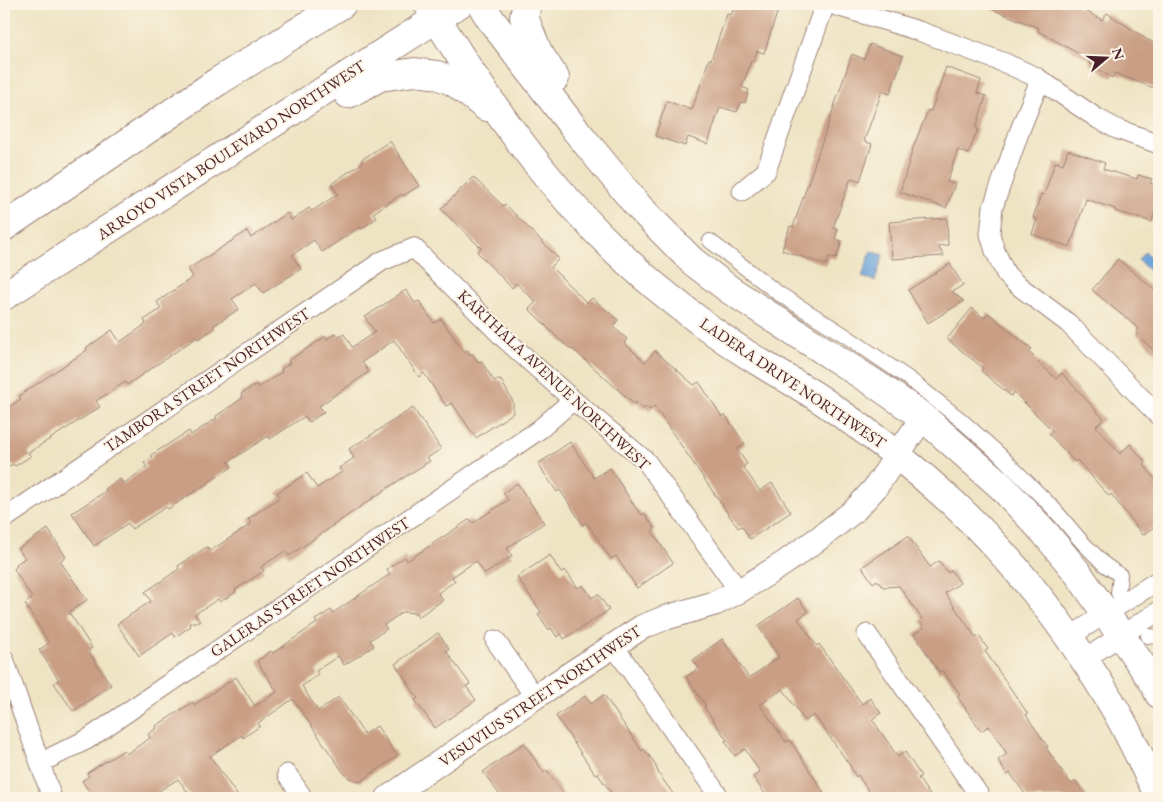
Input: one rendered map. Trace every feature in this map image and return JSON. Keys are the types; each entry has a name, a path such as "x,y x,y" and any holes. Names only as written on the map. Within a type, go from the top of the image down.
{"main road":[{"path":"4,228 318,13 342,4"},
{"name":"ARROYO VISTA BOULEVARD NORTHWEST","path":"4,296 234,147 432,12 459,4"},
{"path":"481,4 491,20 595,154 638,206 692,261 730,290 923,417 1008,493 1115,614 1159,694"},
{"path":"527,4 524,17 538,52 585,124 595,154"},
{"name":"LADERA DRIVE NORTHWEST","path":"432,12 505,123 557,189 618,253 656,286 745,353 829,405 898,456 954,504 1009,562 1069,637 1115,709 1159,798"},
{"path":"234,147 266,144 380,77 415,72 437,75 454,82 505,123"}],"street":[{"path":"742,192 766,171 825,4"},
{"path":"830,4 919,31 1005,63 1040,80 1098,119 1117,129 1159,144"},
{"path":"1040,80 993,207 990,234 995,251 1006,274 1068,323 1159,416"},
{"path":"710,241 778,294 846,336 908,378 960,419 1054,508 1082,542 1105,565 1120,575 1115,614 1083,660"},
{"name":"KARTHALA AVENUE NORTHWEST","path":"414,248 506,340 573,400 646,461 739,591"},
{"name":"TAMBORA STREET NORTHWEST","path":"4,519 382,261 414,248"},
{"name":"GALERAS STREET NORTHWEST","path":"40,763 88,739 540,429 573,400"},
{"name":"VESUVIUS STREET NORTHWEST","path":"388,798 535,697 642,627 716,603 739,591 791,558 855,510 875,488 923,417"},
{"path":"1069,637 1115,614 1159,580"},
{"path":"1115,614 1159,610"},
{"path":"867,634 980,798"},
{"path":"496,640 535,697"},
{"path":"613,645 720,798"},
{"path":"4,659 52,798"},
{"path":"287,774 303,798"}],"water":[{"path":"871,251 883,255 875,281 862,277"},
{"path":"1145,252 1159,264 1159,272 1155,276 1138,260"}],"building":[{"path":"736,4 780,4 764,53 757,51 753,62 751,61 742,87 749,90 745,103 741,102 737,112 720,107 708,144 688,137 685,146 655,136 667,101 692,110 727,14 731,15"},
{"path":"979,4 1073,4 1102,20 1107,13 1148,40 1159,45 1159,90 1115,73 1112,78 1089,63 1090,60 1038,31 1039,28"},
{"path":"870,44 903,56 890,94 882,91 864,141 872,144 860,181 851,178 833,228 838,229 835,239 842,241 836,259 829,257 826,265 782,250 790,226 793,227 852,54 864,59"},
{"path":"946,67 981,80 977,93 986,96 976,128 978,129 968,154 958,150 947,182 955,184 946,208 900,192 913,148 928,110 931,111"},
{"path":"390,141 419,186 403,196 402,194 373,213 377,218 322,252 314,240 292,255 301,269 263,293 256,283 232,299 239,309 213,326 214,329 198,339 197,337 127,385 125,382 96,401 100,407 28,453 31,456 15,466 13,464 4,470 4,410 21,399 19,396 87,350 86,348 112,330 120,342 146,324 144,320 161,309 157,302 193,277 188,269 247,231 251,238 287,213 291,220 309,208 312,211 338,194 331,184 362,163 361,160"},
{"path":"1068,150 1105,163 1103,169 1137,179 1138,175 1152,179 1150,183 1159,186 1159,195 1152,222 1115,211 1115,209 1086,199 1070,247 1032,234 1037,219 1033,218 1041,194 1044,195 1055,162 1063,164"},
{"path":"473,177 503,206 505,204 559,259 551,267 587,303 592,298 618,320 613,327 627,339 624,343 645,362 655,351 694,385 699,382 722,417 725,415 745,444 737,449 747,464 743,467 760,491 772,483 791,512 750,539 742,526 738,528 654,406 650,410 646,407 644,409 636,402 634,404 573,349 562,342 529,309 536,302 516,283 512,288 477,252 481,248 441,209"},
{"path":"947,218 948,245 938,246 944,256 892,259 889,222"},
{"path":"1118,259 1159,294 1159,356 1136,333 1139,329 1092,290"},
{"path":"950,264 963,285 952,292 964,301 928,323 908,290"},
{"path":"406,290 415,303 419,301 434,323 441,319 464,352 467,350 470,355 472,353 478,362 481,361 494,381 501,380 513,402 513,413 476,438 452,403 446,406 424,373 419,377 394,340 362,362 369,372 319,406 324,412 309,422 305,416 270,439 268,436 228,462 232,467 168,509 166,507 132,529 128,523 94,546 72,513 106,491 105,489 120,479 123,484 147,467 144,463 153,457 151,455 189,431 191,435 217,418 216,416 243,398 241,394 257,384 259,387 282,372 281,369 290,363 288,361 326,336 327,339 336,333 339,337 344,334 352,347 375,332 365,317"},
{"path":"972,308 984,318 988,313 1032,349 1029,352 1056,379 1062,373 1104,419 1096,426 1120,454 1130,444 1146,463 1144,465 1159,484 1159,523 1143,535 1111,494 1109,496 1077,460 1075,462 1049,434 1053,431 1014,392 1011,396 981,371 983,368 947,339"},
{"path":"413,408 441,449 427,458 430,461 289,556 285,551 261,567 264,571 235,590 236,592 220,602 218,599 195,614 200,622 192,622 189,624 191,626 175,637 173,633 139,656 117,624 151,601 145,592 179,569 178,566 207,547 210,551 251,524 248,519 280,497 277,493 307,473 317,488 342,472 339,468 354,458 349,449"},
{"path":"570,442 594,478 610,468 635,507 642,515 644,513 655,529 652,531 673,563 637,588 616,556 611,559 586,522 583,525 560,490 557,492 538,464"},
{"path":"517,483 544,523 507,548 512,556 485,574 476,561 452,577 455,581 438,593 443,600 418,617 416,613 403,612 384,625 387,629 370,640 374,646 344,665 338,656 316,671 318,675 302,686 318,711 339,697 364,734 377,726 397,756 360,782 349,778 293,699 258,723 260,726 243,738 242,735 210,756 239,798 192,798 178,779 148,798 94,798 82,781 89,776 87,773 124,750 126,754 150,738 148,734 157,728 156,726 193,702 194,705 236,677 255,706 277,692 257,661 271,651 273,653 317,623 315,620 331,610 333,613 390,574 387,569 405,557 407,561 470,519 473,523 508,500 503,493"},
{"path":"48,529 66,557 60,561 87,600 69,612 92,648 88,651 111,685 73,711 54,683 59,680 39,650 49,643 25,604 32,598 14,569 17,566 16,564 25,558 18,549"},
{"path":"908,536 930,567 939,561 948,573 951,570 960,583 945,593 976,638 979,636 988,649 985,651 1028,714 1026,715 1048,747 1046,748 1071,784 1076,781 1088,798 1028,798 1010,773 1007,775 998,760 1007,754 989,726 981,731 957,696 960,694 942,670 939,672 914,634 924,627 920,621 922,619 899,586 883,587 877,580 873,583 862,567"},
{"path":"550,555 561,573 565,570 578,588 583,585 592,598 598,594 609,610 564,639 561,634 557,637 551,628 549,630 538,614 541,612 517,577"},
{"path":"798,598 808,612 798,619 817,646 819,644 862,704 870,698 881,713 872,719 898,757 905,752 921,776 918,778 932,798 873,798 858,775 856,777 814,715 805,721 783,689 760,705 786,742 790,740 827,798 768,798 753,777 760,772 745,749 735,756 725,741 727,740 704,707 706,706 686,677 699,668 693,660 722,639 749,678 779,657 758,626"},
{"path":"438,633 449,649 446,651 470,684 466,686 476,700 435,728 415,700 418,698 395,664"},
{"path":"604,695 642,751 644,749 654,762 659,774 676,798 615,798 597,773 595,774 556,716 585,696 591,704"},
{"path":"524,743 544,773 547,770 566,798 502,798 483,772"}]}
